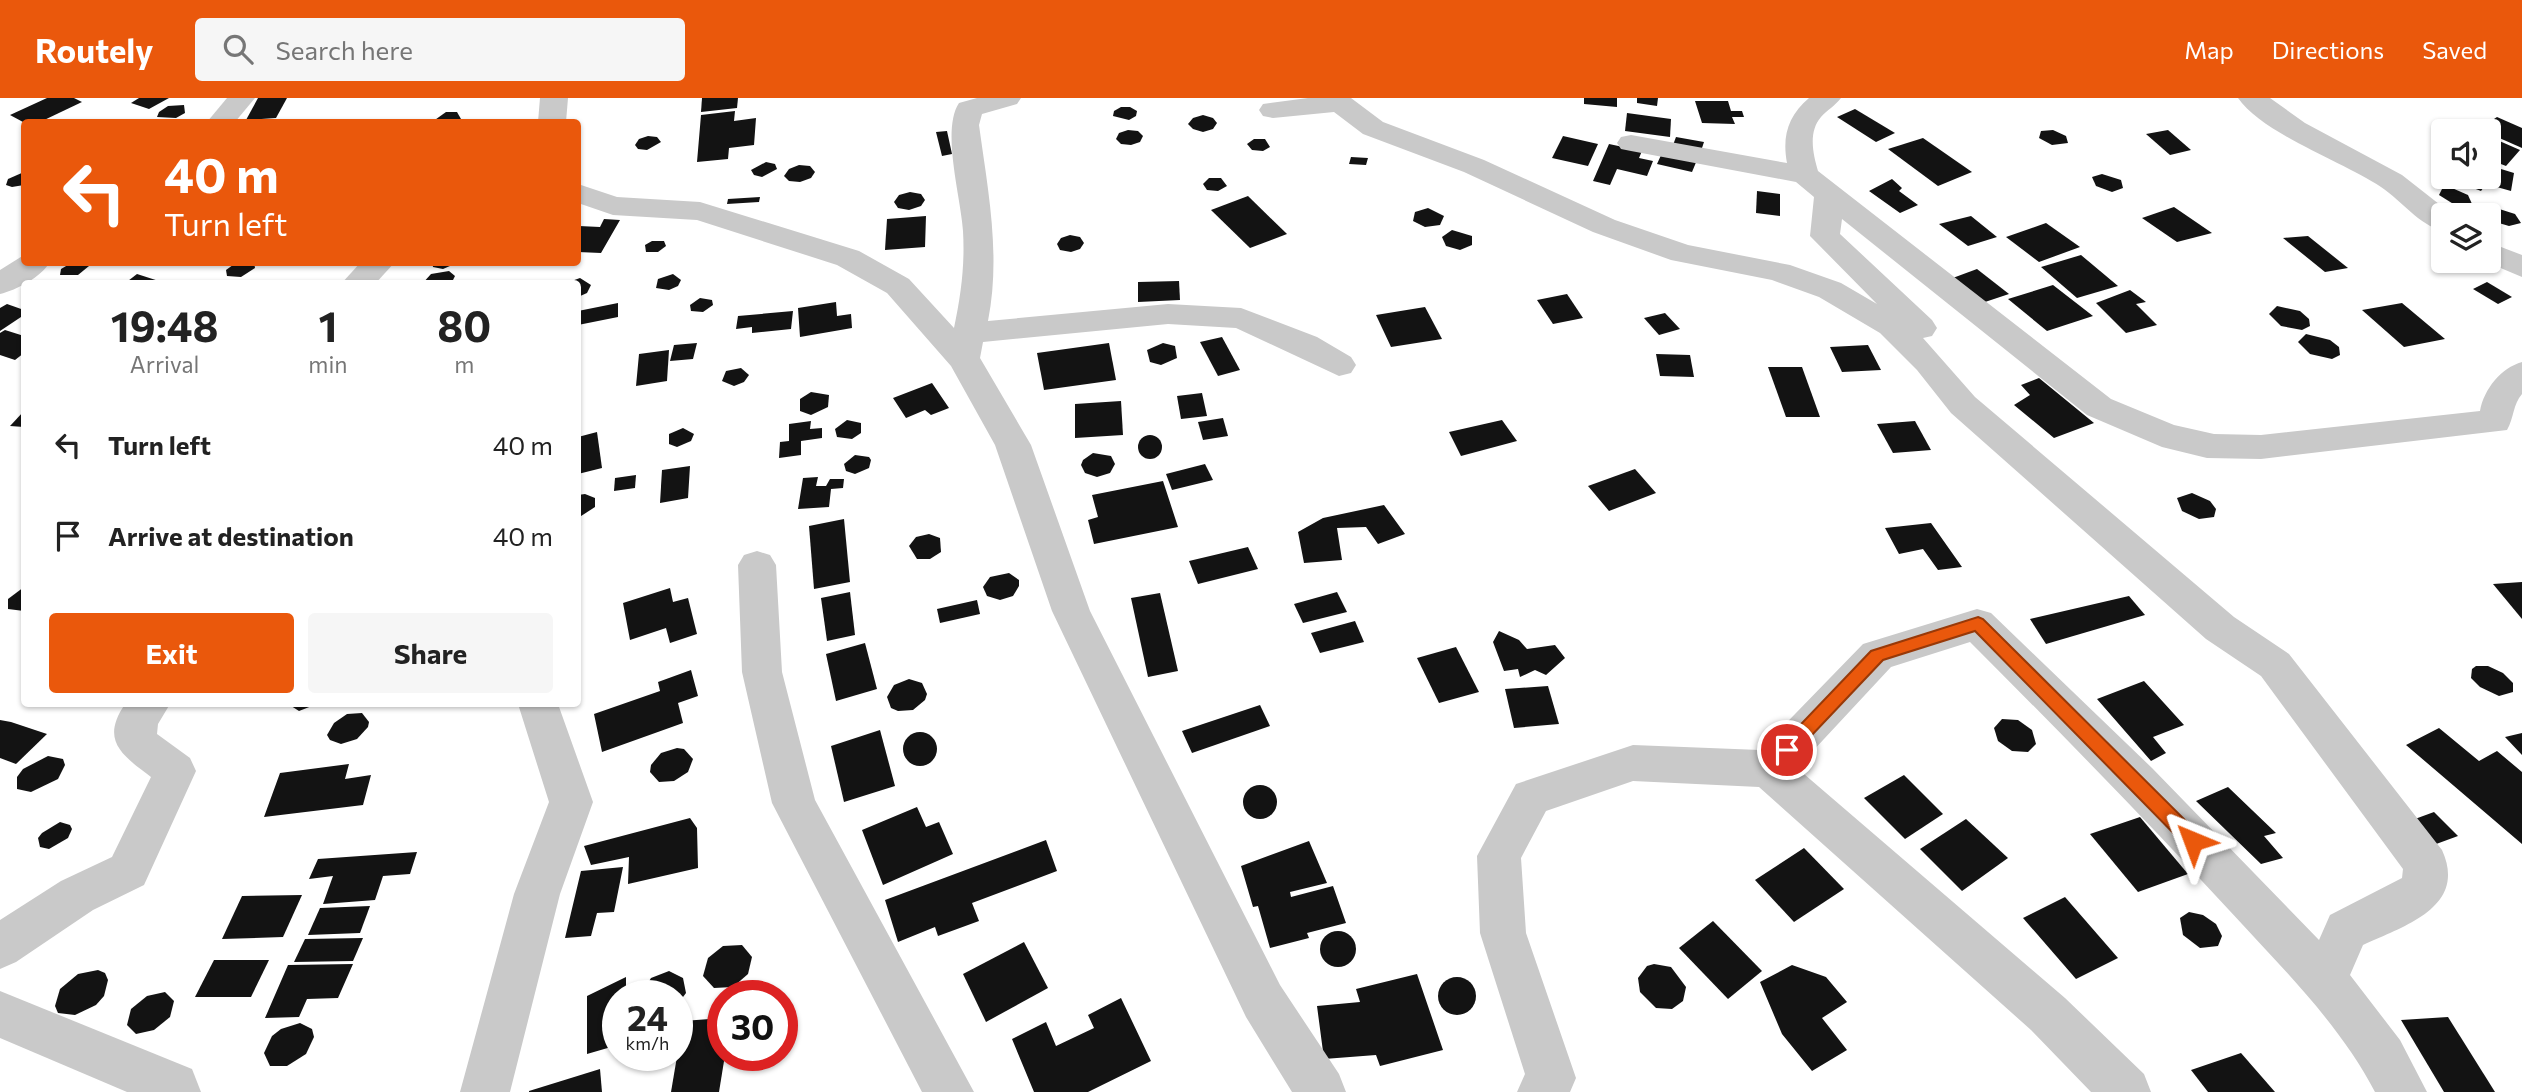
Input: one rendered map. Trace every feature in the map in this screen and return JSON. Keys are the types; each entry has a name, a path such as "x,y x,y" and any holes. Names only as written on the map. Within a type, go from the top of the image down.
{"street":[{"path":"223,119 241,98"},
{"path":"552,119 554,98"},
{"path":"966,346 979,285 978,230 965,125 969,109 1007,98"},
{"path":"1827,98 1811,108 1801,128 1797,150 1817,186 1825,236 1941,348 1963,405"},
{"path":"2252,98 2295,130 2392,181 2431,212"},
{"path":"1273,110 1336,101 1373,128 1474,166 1604,226 1682,253 1779,272 1830,290 1891,326 1928,362 1963,405 2220,628 2275,665 2426,864 2423,890 2346,930 2325,980"},
{"path":"1630,143 1817,186 2099,407 2139,426 2196,444 2261,447 2495,421 2511,408 2522,373"},
{"path":"581,194 613,206 700,212 848,258 898,286 966,346 1013,445 1071,611 1263,1001 1321,1092"},
{"path":"2501,257 2522,267"},
{"path":"0,284 29,266"},
{"path":"360,280 376,266"},
{"path":"966,346 1168,314 1241,318 1305,345 1339,365"},
{"path":"757,565 762,671 794,803 949,1092"},
{"path":"1769,769 1877,655 1978,624 2137,781 2325,980 2383,1057 2402,1092"},
{"path":"0,947 41,916 89,886 128,872 175,771 135,741 138,718 147,707"},
{"path":"485,1092 537,894 571,802 539,707"},
{"path":"1542,1092 1551,1078 1503,933 1499,856 1531,797 1633,763 1769,769 2048,1014 2126,1092"},
{"path":"0,1014 174,1087 176,1092"}],"building":[{"path":"47,98 74,98 82,102 46,119 21,121 10,115"},
{"path":"139,98 169,98 149,109 131,103"},
{"path":"258,98 287,98 276,118 247,119"},
{"path":"702,98 738,98 737,108 701,112"},
{"path":"1584,98 1617,98 1617,107 1584,104"},
{"path":"1637,98 1658,98 1657,106 1637,103"},
{"path":"1695,101 1728,101 1731,111 1742,111 1744,117 1732,117 1735,124 1702,123"},
{"path":"184,105 185,113 176,118 157,117 159,112 168,106"},
{"path":"1121,107 1130,107 1137,111 1136,116 1129,120 1113,116 1114,111"},
{"path":"1855,109 1895,133 1876,142 1837,117"},
{"path":"735,111 734,121 756,118 754,145 729,148 728,159 697,162 701,115"},
{"path":"446,112 457,112 461,119 436,119"},
{"path":"1627,113 1671,119 1670,137 1625,131"},
{"path":"1203,115 1213,118 1217,123 1213,129 1203,132 1188,124 1193,118"},
{"path":"2497,117 2522,128 2522,148 2501,139 2501,119 2494,119"},
{"path":"2053,130 2066,136 2068,143 2052,145 2039,138 2041,131"},
{"path":"2168,130 2191,150 2170,155 2146,134"},
{"path":"947,131 952,154 942,156 936,132"},
{"path":"1138,131 1143,136 1140,142 1121,144 1116,139 1119,133"},
{"path":"1563,136 1598,144 1588,166 1552,158"},
{"path":"657,137 661,142 647,150 638,149 635,145 639,139"},
{"path":"1676,137 1704,142 1701,151 1673,145"},
{"path":"1923,138 1972,172 1938,186 1888,149"},
{"path":"1254,139 1265,139 1270,147 1263,151 1252,150 1247,144"},
{"path":"2501,142 2520,150 2506,166 2501,164"},
{"path":"1609,144 1642,151 1639,158 1653,161 1647,176 1617,169 1610,185 1593,181"},
{"path":"1662,153 1697,160 1692,172 1657,164"},
{"path":"1351,157 1368,158 1366,165 1349,164"},
{"path":"766,162 775,164 777,169 762,177 754,175 751,170"},
{"path":"799,165 810,166 815,172 811,178 800,182 789,181 784,176 789,169"},
{"path":"2501,169 2514,173 2511,191 2501,188"},
{"path":"21,173 21,186 6,185 8,179"},
{"path":"2102,174 2121,180 2123,188 2112,192 2096,186 2092,177"},
{"path":"1209,178 1221,178 1227,186 1218,191 1207,190 1203,184"},
{"path":"1892,179 1902,188 1899,191 1918,205 1900,213 1869,191"},
{"path":"2442,189 2454,189 2468,195 2472,203 2452,203 2439,195"},
{"path":"1757,191 1780,194 1780,216 1756,213"},
{"path":"910,192 921,194 925,200 921,206 909,210 898,208 894,202 899,195"},
{"path":"1248,196 1287,234 1250,248 1211,210"},
{"path":"760,197 759,202 727,204 728,199"},
{"path":"2174,207 2212,233 2177,242 2142,218"},
{"path":"1428,208 1444,216 1440,225 1425,227 1413,221 1415,212"},
{"path":"2501,210 2515,214 2521,223 2509,226 2501,224"},
{"path":"926,216 925,247 885,250 887,219"},
{"path":"1971,216 1997,237 1968,246 1939,224"},
{"path":"604,219 620,220 601,253 581,252 581,226 600,227"},
{"path":"2046,223 2080,247 2039,262 2006,237"},
{"path":"1452,230 1472,236 1472,245 1460,250 1446,246 1442,237"},
{"path":"1070,235 1080,237 1084,243 1080,249 1071,252 1060,250 1057,244 1061,238"},
{"path":"2308,236 2348,268 2325,272 2283,238"},
{"path":"652,241 664,241 666,246 658,252 646,252 645,245"},
{"path":"2081,255 2118,286 2077,298 2041,267"},
{"path":"66,266 89,266 78,275 60,275 61,269"},
{"path":"232,266 255,268 241,277 227,276 226,270"},
{"path":"1977,269 2009,294 1982,303 1950,279"},
{"path":"449,271 455,276 453,280 426,280 431,274"},
{"path":"137,274 156,280 129,280"},
{"path":"673,274 681,280 678,286 669,290 656,288 658,279"},
{"path":"580,278 591,285 587,293 581,296 581,280 574,280"},
{"path":"1179,281 1180,300 1138,302 1138,282"},
{"path":"2487,282 2512,297 2498,304 2473,289"},
{"path":"2053,285 2093,316 2047,331 2008,299"},
{"path":"2130,290 2146,302 2136,304 2157,325 2126,333 2096,303"},
{"path":"1567,294 1583,318 1553,324 1537,300"},
{"path":"700,298 712,300 713,305 703,312 691,311 690,305"},
{"path":"836,302 837,316 851,314 852,328 800,337 798,308"},
{"path":"618,303 618,317 581,324 581,310"},
{"path":"2402,303 2445,339 2404,347 2362,310"},
{"path":"7,304 21,309 21,317 0,331 0,308"},
{"path":"2277,306 2300,311 2309,319 2310,326 2302,330 2281,326 2269,314"},
{"path":"1425,307 1442,339 1391,347 1376,315"},
{"path":"793,311 791,329 752,333 752,327 736,329 738,316"},
{"path":"1665,313 1680,329 1659,335 1644,318"},
{"path":"5,330 21,335 21,355 15,360 0,355 0,333"},
{"path":"2306,334 2330,340 2339,347 2340,355 2332,359 2310,354 2298,342"},
{"path":"1222,337 1240,370 1218,376 1200,342"},
{"path":"697,343 693,359 670,361 674,345"},
{"path":"1109,343 1116,380 1044,390 1037,353"},
{"path":"1163,343 1175,346 1177,358 1161,365 1150,362 1147,350"},
{"path":"1868,345 1881,370 1842,372 1830,347"},
{"path":"669,350 667,381 636,386 639,354"},
{"path":"1656,354 1690,355 1694,377 1660,376"},
{"path":"1768,367 1802,367 1820,417 1786,417"},
{"path":"741,368 749,375 744,382 734,386 722,381 726,371"},
{"path":"2039,378 2094,423 2054,438 2014,405 2030,395 2021,385"},
{"path":"932,383 949,408 931,415 925,410 906,418 893,398"},
{"path":"811,392 829,395 828,407 811,415 800,411 800,399"},
{"path":"1202,393 1207,416 1181,419 1177,396"},
{"path":"1121,401 1123,435 1075,438 1075,404"},
{"path":"21,414 21,427 10,426"},
{"path":"1223,418 1228,436 1203,440 1198,422"},
{"path":"847,420 861,423 861,433 852,439 837,437 835,429"},
{"path":"1502,420 1517,441 1461,456 1449,432"},
{"path":"811,421 810,429 822,428 822,438 801,441 801,455 779,458 780,442 789,441 789,424"},
{"path":"1915,421 1931,450 1893,453 1877,424"},
{"path":"683,428 694,434 691,441 677,447 669,444 669,434"},
{"path":"597,432 602,468 581,473 581,436"},
{"path":"1150,435 1158,439 1162,447 1158,455 1150,459 1142,455 1138,447 1142,439"},
{"path":"1093,453 1111,456 1115,464 1110,473 1097,477 1085,473 1081,465 1083,460"},
{"path":"855,455 869,457 869,468 855,474 846,471 844,464"},
{"path":"1205,464 1213,480 1172,490 1166,474"},
{"path":"690,466 688,498 660,503 662,470"},
{"path":"1635,469 1656,493 1609,511 1588,486"},
{"path":"636,475 635,488 614,491 615,478"},
{"path":"818,477 816,486 826,486 830,479 844,479 843,488 831,489 829,507 798,509 803,478"},
{"path":"1163,481 1178,527 1094,544 1088,520 1098,517 1092,495"},
{"path":"2192,493 2210,501 2216,509 2214,517 2199,519 2182,511 2177,498"},
{"path":"581,495 595,498 595,507 581,516"},
{"path":"1384,505 1405,534 1378,544 1366,527 1337,528 1342,560 1304,563 1298,532 1323,518"},
{"path":"844,519 850,582 814,589 809,526"},
{"path":"1931,523 1962,567 1938,570 1923,549 1899,554 1885,528"},
{"path":"929,534 940,538 941,552 930,559 917,559 909,546 916,537"},
{"path":"1248,547 1258,569 1198,584 1189,561"},
{"path":"1009,573 1019,580 1019,586 1013,596 1000,600 987,596 983,587 990,577"},
{"path":"2522,582 2522,619 2493,584"},
{"path":"670,588 673,602 688,598 697,634 670,643 666,628 630,640 623,603"},
{"path":"21,589 21,611 8,609 8,599"},
{"path":"850,592 855,635 827,641 821,598"},
{"path":"1337,592 1347,612 1303,623 1294,604"},
{"path":"1160,593 1178,671 1148,677 1131,598"},
{"path":"2129,596 2145,615 2046,644 2030,619"},
{"path":"977,600 980,614 940,623 937,609"},
{"path":"1355,621 1364,642 1320,653 1311,633"},
{"path":"1499,631 1519,640 1527,649 1555,645 1565,658 1546,675 1535,670 1520,677 1518,669 1504,671 1493,642"},
{"path":"865,643 877,689 836,701 826,654"},
{"path":"1456,647 1479,692 1439,703 1417,658"},
{"path":"2476,666 2488,666 2503,673 2513,683 2513,692 2499,696 2480,687 2471,678 2472,669"},
{"path":"691,670 698,696 678,703 683,723 602,752 594,714 660,691 658,682"},
{"path":"909,679 922,683 927,694 925,700 913,710 898,711 891,708 887,697 894,685"},
{"path":"2144,681 2184,725 2153,737 2166,753 2151,761 2097,699"},
{"path":"1548,686 1559,724 1514,728 1505,689"},
{"path":"1260,705 1270,726 1192,753 1182,731"},
{"path":"293,707 309,707 299,711"},
{"path":"362,713 369,722 357,739 341,744 330,740 327,735 334,723 347,714"},
{"path":"2002,719 2018,720 2032,730 2036,744 2028,752 2012,751 1998,741 1994,728"},
{"path":"0,720 47,734 16,764 0,758"},
{"path":"2439,728 2479,761 2497,751 2522,772 2522,844 2406,745"},
{"path":"880,730 895,786 844,802 831,746"},
{"path":"920,732 932,737 937,749 932,761 920,766 908,761 903,749 908,737"},
{"path":"2522,733 2522,755 2505,737"},
{"path":"677,748 684,749 693,759 688,772 674,781 659,782 650,772 651,765 661,753"},
{"path":"48,756 63,759 65,765 58,779 31,792 17,789 17,777 23,769"},
{"path":"349,764 345,779 371,775 363,805 264,817 280,773"},
{"path":"1904,775 1943,814 1905,839 1864,798"},
{"path":"1260,785 1272,790 1277,802 1272,814 1260,819 1248,814 1243,802 1248,790"},
{"path":"2228,787 2276,833 2264,836 2283,858 2261,864 2196,801"},
{"path":"917,807 926,827 939,822 953,854 883,885 862,830"},
{"path":"2434,812 2458,836 2428,847 2404,823"},
{"path":"2140,817 2188,874 2138,892 2090,834"},
{"path":"690,818 697,828 698,868 628,884 629,857 591,865 584,846"},
{"path":"1966,819 2008,858 1962,891 1920,849"},
{"path":"60,822 70,825 72,829 68,838 49,849 40,847 38,838 42,833"},
{"path":"1046,840 1057,871 972,903 979,921 938,936 935,927 898,942 885,900"},
{"path":"1309,841 1327,883 1290,892 1291,897 1333,886 1346,923 1307,933 1309,938 1270,948 1258,906 1253,907 1241,866"},
{"path":"1804,848 1844,889 1794,922 1755,880"},
{"path":"417,852 410,874 383,876 375,900 323,904 333,876 309,879 318,859"},
{"path":"623,867 614,912 597,913 591,936 565,938 581,871"},
{"path":"302,895 283,937 222,939 242,896"},
{"path":"2065,897 2118,958 2076,979 2023,918"},
{"path":"370,906 360,933 308,935 320,908"},
{"path":"2189,912 2203,915 2216,924 2222,936 2218,946 2200,948 2183,935 2180,918"},
{"path":"1713,921 1762,971 1728,999 1679,948"},
{"path":"1338,931 1351,936 1356,949 1351,962 1338,967 1325,962 1320,949 1325,936"},
{"path":"363,938 353,961 294,962 305,939"},
{"path":"1024,942 1048,988 986,1022 963,974"},
{"path":"742,945 752,957 748,974 741,980 707,980 703,976 708,958 723,946"},
{"path":"214,960 269,960 251,997 195,997"},
{"path":"353,964 338,998 307,999 299,1017 265,1018 288,965"},
{"path":"1654,964 1671,967 1686,987 1683,1001 1672,1009 1656,1008 1640,992 1638,978 1647,966"},
{"path":"1792,965 1826,977 1847,1002 1822,1018 1847,1050 1812,1071 1782,1034 1760,982"},
{"path":"98,970 105,973 108,980 104,996 96,1005 75,1015 58,1013 55,1006 60,989 78,974"},
{"path":"669,971 683,980 650,980"},
{"path":"1417,974 1443,1050 1380,1066 1376,1055 1324,1059 1317,1006 1360,1002 1356,989"},
{"path":"1457,977 1471,982 1476,996 1471,1010 1457,1015 1443,1010 1438,996 1443,982"},
{"path":"602,989 602,1050 587,1054 587,996"},
{"path":"165,992 174,1001 170,1017 154,1030 136,1034 127,1025 131,1009 147,996"},
{"path":"1121,998 1151,1061 1088,1092 1034,1092 1012,1039 1046,1022 1056,1046 1094,1028 1088,1015"},
{"path":"2448,1017 2495,1092 2444,1092 2401,1020"},
{"path":"707,1019 707,1071 722,1071 719,1092 671,1092 675,1071 693,1071 693,1020"},
{"path":"300,1023 312,1029 314,1037 306,1054 287,1066 270,1066 264,1053 272,1036 281,1029"},
{"path":"2241,1053 2275,1092 2208,1092 2191,1070"},
{"path":"600,1069 602,1092 529,1092 529,1091"}],"route":[{"path":"1787,750 1877,655 1978,624 2137,781 2193,841"}]}
